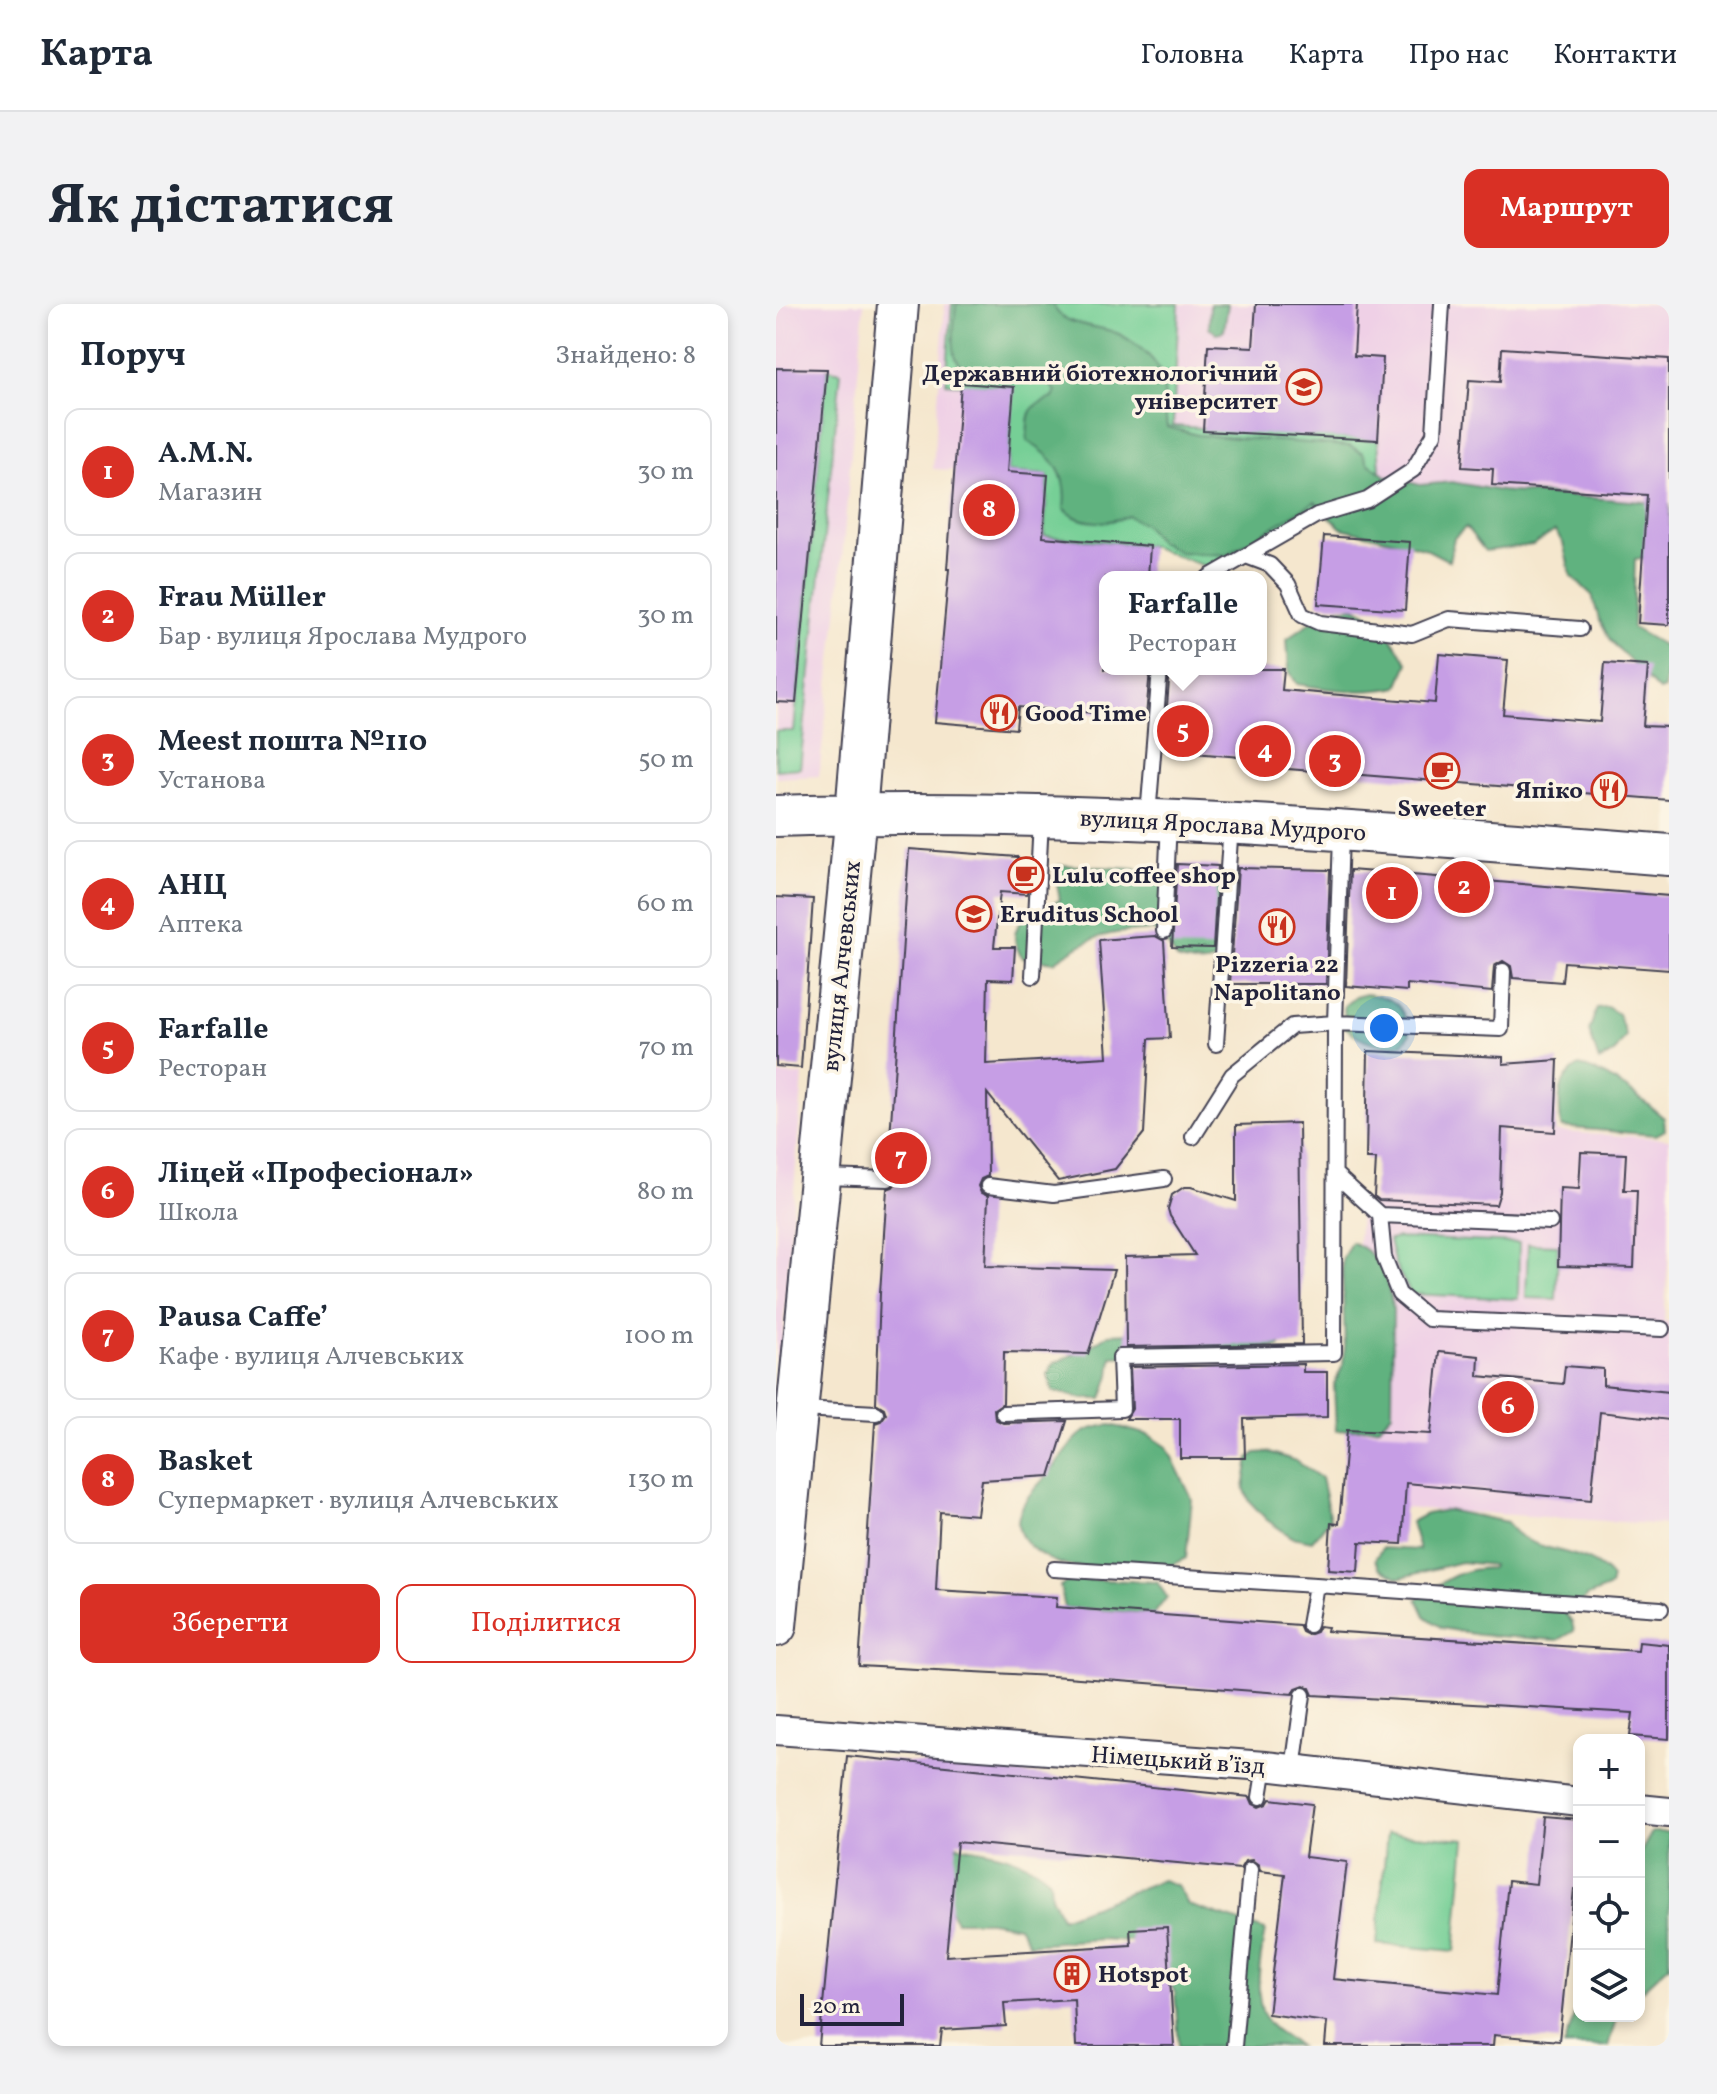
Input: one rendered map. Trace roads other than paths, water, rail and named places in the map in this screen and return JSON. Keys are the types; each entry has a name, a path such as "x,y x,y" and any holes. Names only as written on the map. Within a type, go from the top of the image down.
{"street":[{"name":"вулиця Алчевських","path":"776,1626 856,813 898,304"},
{"name":"вулиця Ярослава Мудрого","path":"776,816 856,813 1158,820 1342,830 1669,855"},
{"name":"Німецький в’їзд","path":"776,1730 1279,1768 1573,1801"},
{"path":"1645,1810 1669,1812"}],"lane":[{"path":"1220,571 1317,515 1367,500 1413,470 1434,434 1442,304"},
{"path":"1246,556 1270,565 1288,584 1302,615 1320,623 1412,634 1449,619 1580,629"},
{"path":"1160,675 1158,820 1164,931"},
{"path":"1033,976 1041,816"},
{"path":"1216,1044 1231,824"},
{"path":"1003,1413 1122,1409 1120,1357 1334,1353 1335,1023 1342,830"},
{"path":"1193,1137 1232,1075 1292,1026 1335,1023 1501,1029 1503,971"},
{"path":"1336,1175 1380,1215 1550,1222"},
{"path":"820,1177 888,1179"},
{"path":"988,1186 1054,1194 1164,1179"},
{"path":"1380,1215 1384,1257 1399,1294 1429,1319 1662,1329"},
{"path":"797,1408 876,1413"},
{"path":"1054,1569 1661,1609"},
{"path":"1309,1625 1316,1585"},
{"path":"1260,1797 1279,1768 1303,1695"},
{"path":"1234,2046 1250,1870"}],"place":[{"name":"Державний біотехнологічний університет","path":"1304,387"},
{"name":"Basket","path":"989,510"},
{"name":"Good Time","path":"999,713"},
{"name":"Farfalle","path":"1183,731"},
{"name":"АНЦ","path":"1265,751"},
{"name":"Meest пошта №110","path":"1335,761"},
{"name":"Sweeter","path":"1442,771"},
{"name":"Япіко","path":"1609,790"},
{"name":"Lulu coffee shop","path":"1026,875"},
{"name":"Frau Müller","path":"1464,887"},
{"name":"A.M.N.","path":"1392,893"},
{"name":"Eruditus School","path":"974,914"},
{"name":"Pizzeria 22 Napolitano","path":"1277,927"},
{"name":"Pausa Caffe’","path":"901,1158"},
{"name":"Ліцей «Професіонал»","path":"1508,1407"},
{"name":"Hotspot","path":"1072,1974"}]}
